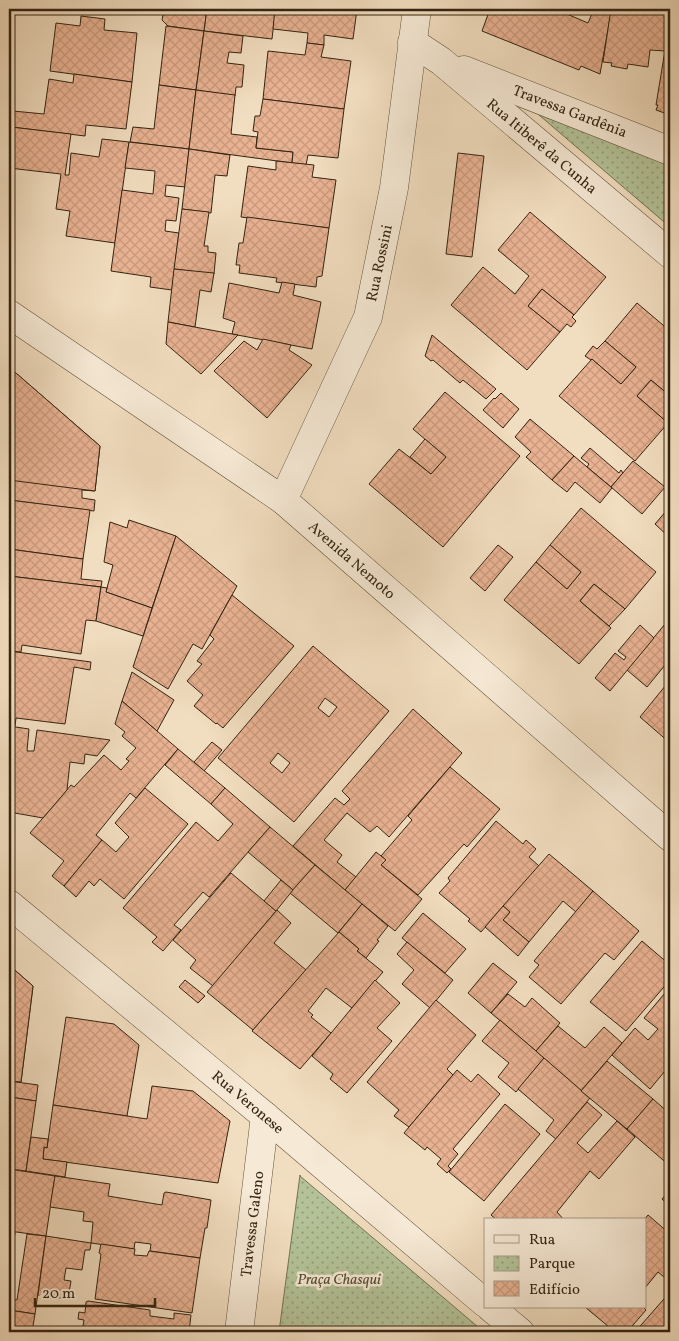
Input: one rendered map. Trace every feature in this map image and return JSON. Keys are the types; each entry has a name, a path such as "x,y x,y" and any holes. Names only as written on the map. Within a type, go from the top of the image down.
{"street":[{"name":"Rua Rossini","path":"283,500 368,317 394,188 417,9"},
{"name":"Rua Itiberê da Cunha","path":"412,42 441,61 670,254"},
{"name":"Travessa Gardênia","path":"441,61 670,151"},
{"name":"Avenida Nemoto","path":"9,314 283,500 670,838"},
{"name":"Rua Veronese","path":"9,904 265,1116 484,1302"},
{"name":"Travessa Galeno","path":"239,1332 265,1116"},
{"path":"491,1308 520,1332"}],"green space":[{"path":"532,109 670,164 670,227"},
{"name":"Praça Chasqui","path":"300,1176 484,1332 279,1332"}],"building":[{"path":"108,9 141,9 140,13"},
{"path":"164,9 207,9 204,31 168,26 162,20"},
{"path":"207,9 236,9 275,13 272,39 204,31"},
{"path":"275,9 357,9 353,39 324,35 324,45 307,43 308,33 273,29"},
{"path":"490,9 555,9 588,23 594,9 611,13 600,74 581,66 579,70 482,31"},
{"path":"611,9 670,9 665,51 650,50 648,67 628,64 627,69 611,66 612,63 603,62"},
{"path":"81,16 105,19 104,30 137,33 132,82 50,71 56,23 80,26"},
{"path":"670,20 670,115 656,110 658,105 656,105"},
{"path":"166,26 204,31 196,90 159,85"},
{"path":"204,31 243,36 241,53 229,52 227,63 244,65 242,87 236,87 235,96 196,90"},
{"path":"307,43 324,45 321,57 351,61 344,109 263,99 268,51 305,55"},
{"path":"74,74 132,82 126,129 86,125 85,136 11,127 13,111 44,114 49,79 73,83"},
{"path":"159,85 196,90 189,149 130,142 133,127 154,129"},
{"path":"196,90 235,95 231,134 257,137 256,148 293,152 292,163 189,149"},
{"path":"263,99 344,109 338,158 308,155 306,165 292,163 293,152 256,148 258,132 253,131 255,116 260,116"},
{"path":"11,127 71,134 65,175 69,175 71,153 99,157 102,139 129,142 115,243 66,236 70,211 56,209 61,174 9,168"},
{"path":"129,142 189,149 185,187 166,185 165,196 179,198 176,221 166,220 165,231 179,233 172,290 150,287 151,277 111,271 122,190 153,194 155,171 125,168"},
{"path":"189,149 230,155 227,176 215,175 211,213 182,209"},
{"path":"458,153 484,156 472,257 446,254"},
{"path":"276,161 314,165 312,177 336,180 329,228 241,217 248,166 276,170"},
{"path":"182,209 209,212 204,246 208,246 208,252 216,253 214,274 174,269"},
{"path":"530,212 606,277 574,315 542,289 528,306 560,332 527,370 451,305 483,267 515,294 529,276 498,250"},
{"path":"247,217 329,228 322,276 317,277 316,287 276,282 277,278 239,273 240,265 236,265 239,243 243,243"},
{"path":"174,269 214,273 211,292 200,290 195,327 168,322"},
{"path":"282,282 295,284 293,295 321,302 312,349 232,334 235,322 223,318 229,283 279,293"},
{"path":"542,289 574,315 572,317 576,321 571,327 567,324 560,332 528,306"},
{"path":"637,303 670,331 670,396 651,380 637,396 668,423 635,461 559,396 592,359 621,384 636,367 605,341"},
{"path":"168,322 238,335 201,374 166,344"},
{"path":"432,335 496,389 486,399 463,380 460,383 433,360 431,361 425,356"},
{"path":"263,339 291,345 289,350 312,365 267,418 214,371 244,341 257,350"},
{"path":"605,341 636,367 621,384 592,359 585,356 593,346 597,349"},
{"path":"9,367 100,446 95,491 82,490 82,498 95,500 94,511 9,500"},
{"path":"9,367 100,446 95,491 9,480"},
{"path":"651,380 670,396 670,420 668,423 637,396"},
{"path":"445,392 520,456 443,547 369,484 399,449 431,474 446,457 413,429"},
{"path":"501,393 519,409 503,428 483,410"},
{"path":"530,419 574,456 552,480 526,457 531,452 515,437"},
{"path":"425,439 446,457 431,474 410,457"},
{"path":"590,448 619,473 621,470 623,473 611,487 587,467 589,464 581,458"},
{"path":"574,456 612,488 600,503 575,482 567,492 552,480"},
{"path":"633,461 665,487 642,514 611,487"},
{"path":"9,500 90,510 83,559 9,549"},
{"path":"581,508 656,572 625,609 594,584 580,601 611,628 579,664 504,600 536,562 567,589 581,572 550,545"},
{"path":"667,510 670,513 670,538 655,524"},
{"path":"129,520 176,536 152,608 106,592 113,565 104,562 110,522 127,528"},
{"path":"176,536 237,586 202,649 193,644 168,689 133,667"},
{"path":"498,545 513,557 485,591 470,578"},
{"path":"550,545 581,572 567,589 536,562"},
{"path":"9,549 83,559 81,579 102,581 101,587 9,576"},
{"path":"9,576 101,587 96,621 86,620 81,654 22,645 21,652 9,651"},
{"path":"594,584 625,609 609,626 580,601"},
{"path":"101,587 107,588 106,592 152,608 143,636 96,621"},
{"path":"232,595 294,646 223,728 194,706 203,695 187,681 202,664 197,661 214,639 210,635"},
{"path":"670,618 670,659 647,687 627,670"},
{"path":"640,625 654,638 610,691 595,678 615,653 624,660 626,657 618,651"},
{"path":"313,646 389,711 294,822 218,758","holes":["325,698 337,707 329,717 318,708","278,753 290,763 282,773 270,763"]},
{"path":"9,651 91,662 90,670 74,667 65,724 16,718 15,726 9,726"},
{"path":"132,672 174,700 157,731 122,701"},
{"path":"670,680 670,743 640,717"},
{"path":"122,701 178,749 136,798 130,793 96,835 102,840 64,886 52,876 64,861 30,833 71,785 74,787 104,755 121,770 129,761 126,759 136,748 122,736 125,732 115,724"},
{"path":"413,709 462,753 389,837 377,826 370,832 347,813 324,840 342,855 337,862 356,877 345,890 293,846 335,798 344,805 350,799 342,791"},
{"path":"9,726 29,729 27,751 34,751 37,730 110,740 97,756 85,754 84,764 70,762 67,790 43,818 9,812"},
{"path":"212,742 222,750 204,771 194,762"},
{"path":"178,749 225,788 211,804 165,765"},
{"path":"450,767 500,809 467,847 464,844 418,895 381,865 386,860 381,856 412,820 408,816"},
{"path":"145,788 188,824 124,899 100,879 94,886 89,881 76,897 64,886 102,840 116,852 129,837 115,823"},
{"path":"225,788 270,827 209,897 203,892 174,925 181,930 163,951 152,942 157,937 123,908 196,822 218,841 233,824 211,804"},
{"path":"496,821 523,844 526,840 536,849 529,857 539,866 481,932 468,921 470,919 439,893 450,881 448,878"},
{"path":"270,827 315,865 293,890 248,852"},
{"path":"376,852 386,860 381,865 422,899 395,931 345,890"},
{"path":"549,854 593,891 576,912 563,901 529,942 503,920 510,912 503,906"},
{"path":"315,865 362,904 338,933 290,893"},
{"path":"231,873 276,911 213,986 190,968 196,960 173,940"},
{"path":"281,880 293,890 276,911 264,901"},
{"path":"593,891 639,931 614,960 605,953 561,1004 529,977 539,965 534,961"},
{"path":"362,904 388,926 366,958 357,951 359,949 339,932"},
{"path":"503,906 510,912 503,920 529,942 518,956 485,927"},
{"path":"277,910 291,923 274,943 306,970 253,1030 207,992"},
{"path":"423,913 466,949 445,973 402,938"},
{"path":"339,932 359,949 357,951 383,972 352,1008 326,988 308,1011 313,1015 311,1017 331,1033 300,1069 252,1031"},
{"path":"642,941 670,965 670,980 626,1031 590,1002"},
{"path":"407,942 453,980 430,1008 402,984 414,970 397,954"},
{"path":"493,963 517,982 491,1013 468,993"},
{"path":"9,965 33,986 21,1082 9,1081"},
{"path":"9,965 33,986 21,1082 9,1081"},
{"path":"185,980 205,996 198,1003 179,987"},
{"path":"375,980 400,1003 377,1028 392,1041 347,1093 330,1079 333,1074 312,1056"},
{"path":"670,987 670,1065 650,1089 612,1055 635,1028 648,1040 658,1029 644,1018"},
{"path":"508,994 525,1007 532,998 560,1023 536,1051 491,1013"},
{"path":"436,1000 476,1035 447,1069 453,1075 409,1127 394,1116 399,1110 367,1082"},
{"path":"66,1017 114,1024 139,1045 127,1116 53,1105"},
{"path":"500,1020 544,1058 516,1092 498,1077 509,1063 482,1041"},
{"path":"558,1026 585,1048 604,1027 622,1043 581,1091 536,1051"},
{"path":"544,1058 590,1098 556,1139 546,1131 554,1120 518,1089"},
{"path":"607,1061 653,1099 627,1129 581,1091"},
{"path":"457,1070 471,1082 478,1074 500,1094 453,1149 458,1154 448,1166 451,1169 447,1173 437,1164 441,1159 427,1147 425,1150 404,1133"},
{"path":"9,1081 38,1085 36,1101 9,1097"},
{"path":"152,1086 193,1091 230,1121 218,1183 43,1159 44,1147 47,1148 53,1105 147,1119"},
{"path":"10,1097 36,1101 26,1171 9,1169"},
{"path":"653,1099 670,1114 670,1166 627,1129"},
{"path":"587,1102 602,1115 577,1143 588,1153 617,1121 635,1137 599,1179 590,1171 557,1212 562,1218 495,1218 491,1215"},
{"path":"505,1104 540,1134 484,1201 449,1172"},
{"path":"31,1137 48,1139 47,1148 44,1147 43,1159 67,1162 65,1177 26,1171"},
{"path":"9,1169 55,1176 46,1236 9,1231 11,1191 9,1191"},
{"path":"55,1176 110,1184 108,1196 162,1205 164,1193 166,1192 211,1200 200,1258 150,1251 151,1244 135,1242 134,1249 91,1243 93,1222 83,1221 84,1212 50,1207"},
{"path":"670,1190 670,1206 662,1199"},
{"path":"648,1215 670,1234 670,1282 658,1272 646,1287 646,1218"},
{"path":"9,1231 15,1232 9,1289"},
{"path":"27,1234 46,1236 35,1314 9,1310 9,1299 17,1300"},
{"path":"46,1236 91,1243 90,1250 85,1250 82,1270 66,1268 64,1280 71,1281 68,1299 38,1295"},
{"path":"101,1244 135,1249 134,1255 147,1256 149,1251 200,1258 192,1313 95,1299"},
{"path":"670,1292 670,1332 635,1332"},
{"path":"86,1302 150,1310 150,1316 174,1319 174,1313 191,1315 189,1332 82,1332 84,1320 78,1319 79,1312 85,1313"},
{"path":"586,1308 644,1308 646,1310 627,1332 615,1332"},
{"path":"9,1310 35,1314 32,1332 9,1332"}]}
